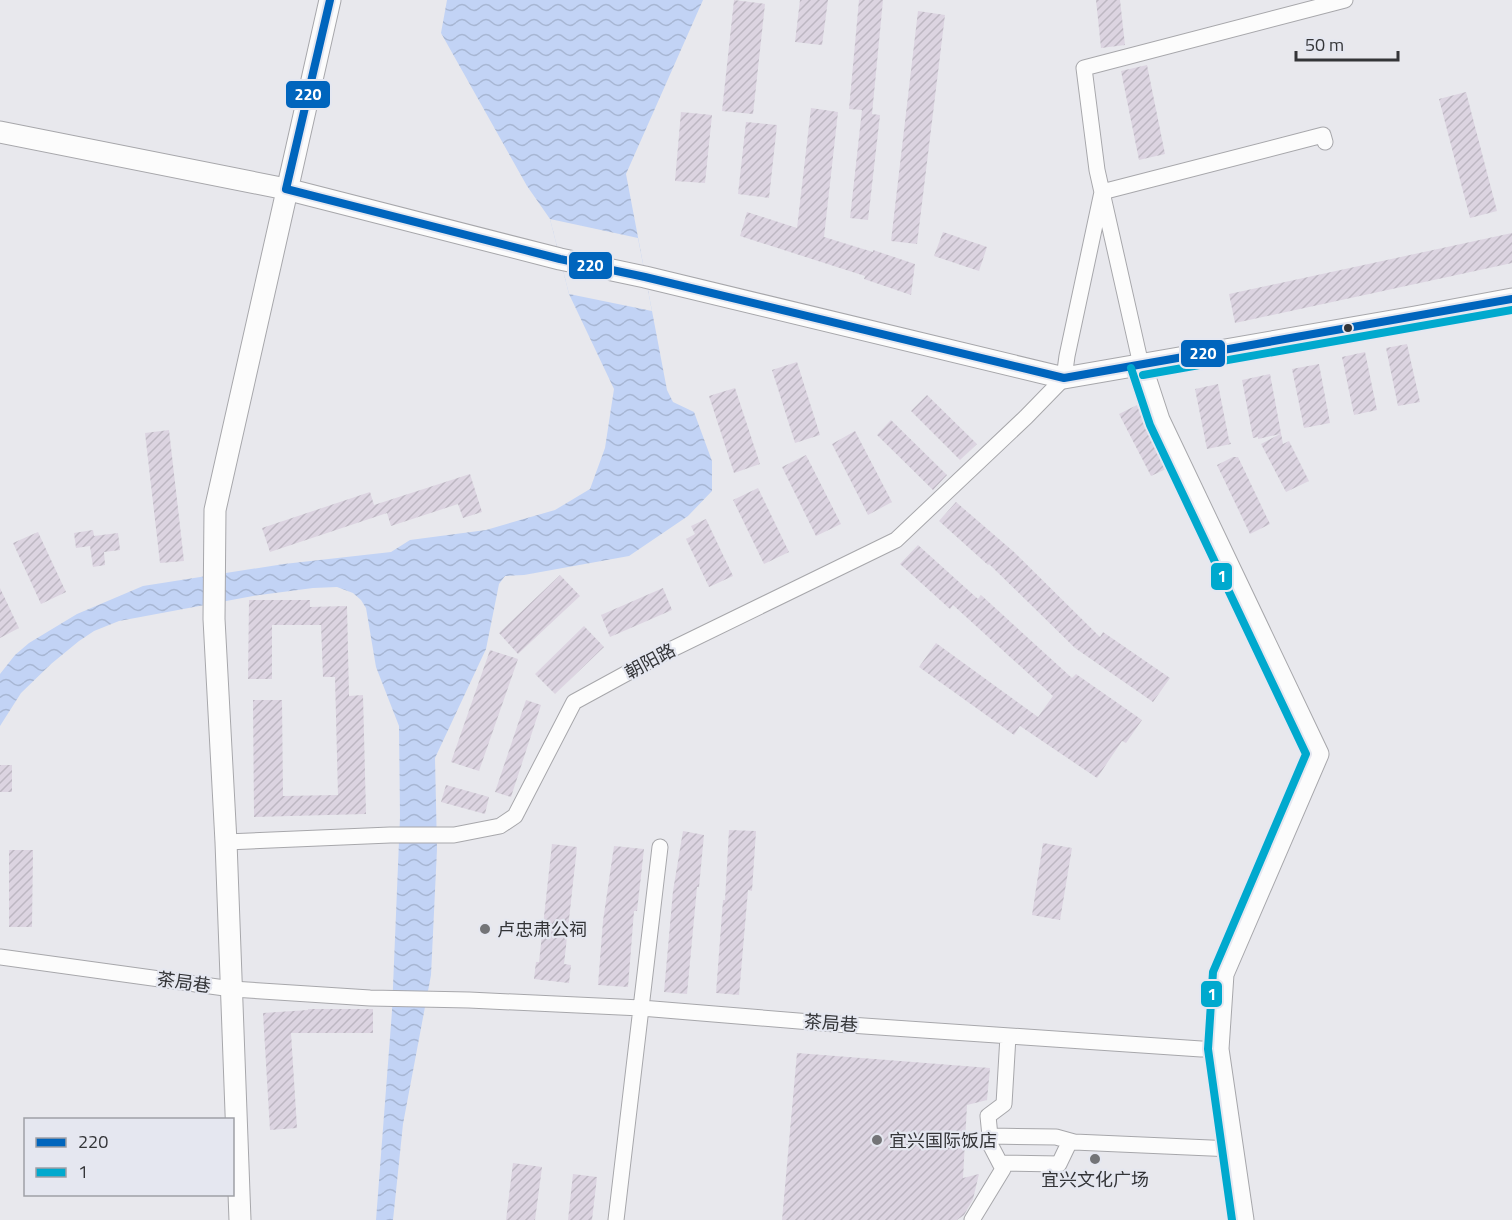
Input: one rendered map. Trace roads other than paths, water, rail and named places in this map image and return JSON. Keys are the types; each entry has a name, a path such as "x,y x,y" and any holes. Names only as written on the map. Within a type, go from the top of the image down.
{"main road":[{"path":"240,1220 226,842 214,619 215,510 330,0"},
{"path":"0,132 286,189 561,259 645,277 1064,378 1512,299"},
{"path":"1141,365 1159,420 1318,754 1223,974 1218,1049 1243,1220"}],"street":[{"path":"1141,365 1097,170 1084,68 1345,0"},
{"path":"1102,192 1323,135 1325,142"},
{"path":"1064,378 1102,192"},
{"name":"朝阳路","path":"226,842 390,835 454,835 500,826 515,816 574,702 662,654 896,540 1064,378"},
{"path":"616,1220 660,847"},
{"name":"茶局巷","path":"0,957 232,989 370,998 641,1008 835,1024 1218,1049"},
{"path":"972,1220 1003,1169 991,1146 988,1116 1004,1104 1008,1036"},
{"path":"990,1136 1056,1137 1070,1141 1233,1149"},
{"path":"1000,1163 1059,1164 1070,1141"}],"water":[{"path":"447,0 703,0 626,174 667,390 673,402 694,412 712,461 712,491 688,516 629,556 524,575 505,576 499,584 486,649 435,758 437,849 431,975 403,1124 393,1220 376,1220 392,1011 400,817 399,726 376,667 366,608 361,600 353,593 337,587 313,588 253,596 119,621 94,631 51,664 21,693 0,726 0,674 15,655 29,643 77,614 143,586 284,564 391,552 410,540 486,530 555,510 590,489 605,448 614,389 569,294 550,219 527,186 441,33"}],"place":[{"name":"卢忠肃公祠","path":"485,929"},
{"name":"宜兴国际饭店","path":"877,1140"},
{"name":"宜兴文化广场","path":"1095,1159"}]}
